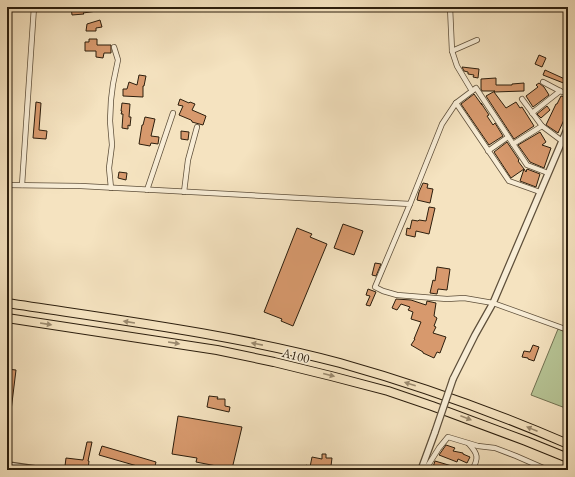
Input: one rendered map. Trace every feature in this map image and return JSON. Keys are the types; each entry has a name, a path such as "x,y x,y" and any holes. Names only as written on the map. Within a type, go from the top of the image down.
{"highway":[{"name":"A100","path":"7,303 230,338 319,358 426,389 498,415 568,444"},
{"name":"A100","path":"7,318 217,350 331,376 388,391 446,411 568,458"}],"street":[{"path":"22,185 34,7"},
{"path":"450,7 452,51 457,66 472,91"},
{"path":"452,51 477,40"},
{"path":"112,188 109,168 112,145 110,120 113,84 118,60 114,47"},
{"path":"543,82 568,94"},
{"path":"548,173 527,165 476,88 456,103 442,124 375,287 397,295 447,299 464,298 493,303 568,330"},
{"path":"532,113 560,91"},
{"path":"522,99 542,126 562,141"},
{"path":"456,103 508,181 540,192"},
{"path":"147,190 173,113"},
{"path":"513,144 542,126"},
{"path":"422,469 453,379 493,303 568,127"},
{"path":"184,192 188,160 197,128"},
{"path":"488,151 508,137"},
{"path":"7,185 112,188 410,204"},
{"path":"422,469 427,467 448,437 469,444 495,448 548,470"},
{"path":"469,444 477,456 472,470"},
{"path":"7,465 42,470"}],"green space":[{"path":"558,329 568,333 568,409 531,395"}],"building":[{"path":"71,7 97,7 97,11 72,15"},
{"path":"100,20 102,27 96,28 96,31 86,31 87,24"},
{"path":"89,39 97,39 97,45 111,45 111,53 104,53 103,58 96,57 96,51 85,51 85,42 89,42"},
{"path":"539,55 546,58 542,67 535,64"},
{"path":"462,67 479,69 478,78 473,77 474,75 468,74 468,72 464,71"},
{"path":"545,70 567,80 566,84 543,75"},
{"path":"139,75 146,76 143,86 143,97 123,96 123,89 127,89 129,82 137,85"},
{"path":"496,78 496,85 524,83 524,91 494,92 506,108 516,102 520,108 522,107 534,126 514,139 486,96 495,91 482,91 481,89 481,79"},
{"path":"539,83 544,87 549,95 533,107 526,96 538,87 536,85"},
{"path":"474,94 489,115 487,116 493,125 495,123 503,136 489,145 461,104"},
{"path":"561,96 568,98 568,111 558,133 546,125"},
{"path":"180,99 195,104 192,110 206,116 203,125 192,122 191,120 179,115 183,106 178,105"},
{"path":"36,102 41,103 39,130 47,131 46,139 33,138"},
{"path":"122,103 130,104 129,117 131,117 130,126 128,125 128,129 122,128"},
{"path":"547,106 550,110 541,118 537,114"},
{"path":"145,117 155,119 151,136 159,137 158,144 151,143 150,146 139,144"},
{"path":"181,131 189,132 188,140 181,139"},
{"path":"540,132 546,142 542,145 551,148 544,168 530,162 518,145"},
{"path":"507,142 524,169 511,178 494,152"},
{"path":"524,169 526,172 527,169 540,174 536,187 520,181"},
{"path":"119,172 127,173 126,180 118,178"},
{"path":"423,183 428,184 427,188 433,189 430,203 417,200"},
{"path":"429,207 435,208 429,234 416,231 415,237 406,235 407,228 410,229 412,220 426,221"},
{"path":"343,224 363,231 354,255 334,248"},
{"path":"297,228 312,234 310,237 327,244 293,326 281,321 282,319 264,312"},
{"path":"375,263 381,264 376,276 372,275"},
{"path":"437,267 450,269 447,290 438,289 437,294 430,293 433,280 435,281"},
{"path":"368,289 376,292 370,306 366,305 370,296 366,295"},
{"path":"396,299 411,300 426,305 427,301 436,303 434,316 437,318 434,326 436,327 433,333 446,337 440,353 437,352 434,358 411,345 415,339 421,322 411,319 413,312 408,310 410,307 401,304 397,310 392,308"},
{"path":"533,345 539,347 534,361 522,357 524,351 530,352"},
{"path":"7,369 16,370 10,419 7,419"},
{"path":"209,396 218,397 217,399 225,399 225,406 230,407 229,412 207,407"},
{"path":"178,416 242,427 232,469 196,462 197,458 172,454"},
{"path":"87,442 92,442 88,461 88,470 65,466 66,458 83,460"},
{"path":"446,445 455,448 453,451 463,453 470,457 467,463 458,459 457,462 439,455"},
{"path":"102,446 156,462 154,470 99,455"},
{"path":"322,454 326,454 326,458 332,458 331,466 341,468 341,470 304,470 306,465 310,467 312,457 322,459"},
{"path":"435,461 462,469 432,470"}]}
